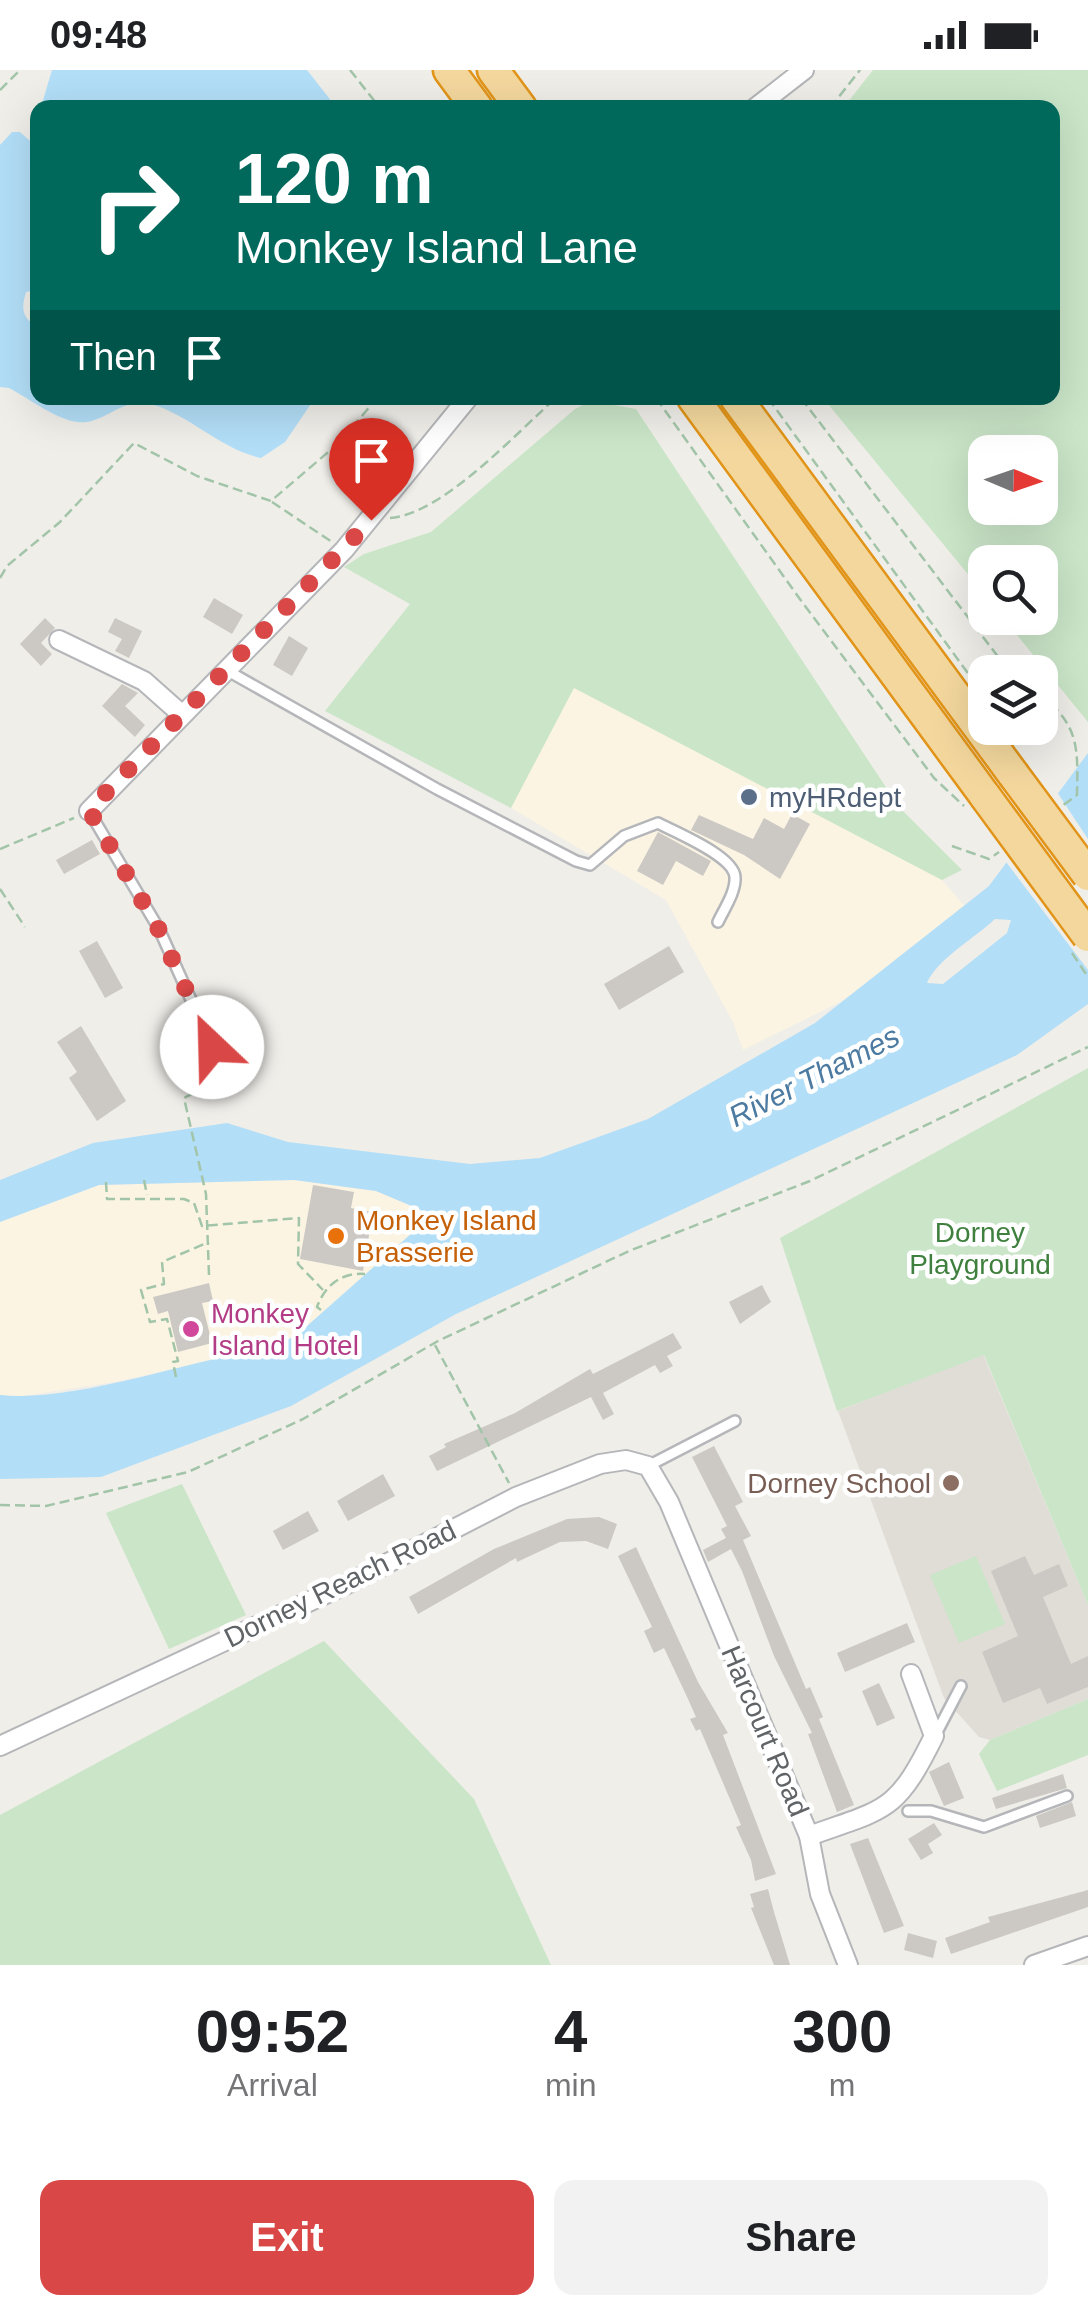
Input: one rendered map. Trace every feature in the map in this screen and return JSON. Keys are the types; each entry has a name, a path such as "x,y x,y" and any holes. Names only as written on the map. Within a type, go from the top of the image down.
{"highway":[{"path":"450,70 471,100"},
{"path":"493,70 515,100"},
{"path":"698,405 978,802 1088,936"},
{"path":"741,405 1088,875"}],"street":[{"path":"765,100 804,70"},
{"path":"89,810 344,550 462,405"},
{"path":"59,640 144,681 180,713"},
{"name":"Dorney Reach Road","path":"0,1746 347,1584 516,1497 600,1464 626,1460 648,1466"},
{"name":"Harcourt Road","path":"648,1466 669,1502 810,1836 820,1894 848,1965"},
{"path":"810,1836 903,1805 934,1736 911,1674"},
{"path":"1034,1965 1088,1946"}],"lane":[{"path":"228,671 437,790 590,866 624,836 658,823 723,858 733,870 736,879 718,922"},
{"path":"89,810 158,928 226,1076"},
{"path":"648,1466 735,1421"},
{"path":"934,1736 961,1686"},
{"path":"903,1805 984,1827 1067,1796"}],"path":[{"path":"0,90 20,70"},
{"path":"350,70 374,100"},
{"path":"836,100 860,70"},
{"path":"271,501 340,442 371,405"},
{"path":"371,520 409,517 460,482 548,405"},
{"path":"661,405 934,778 959,804 978,802"},
{"path":"773,405 968,673"},
{"path":"807,405 996,655"},
{"path":"0,578 8,566 60,522 134,443 197,476 271,501 344,550"},
{"path":"0,848 89,810"},
{"path":"0,889 25,927"},
{"path":"0,1505 46,1506 188,1472 303,1419 434,1343 629,1251 810,1182 1088,1048"},
{"path":"209,1275 206,1194 184,1098 226,1076"},
{"path":"144,1180 147,1196"},
{"path":"106,1182 107,1199 184,1198 194,1203 202,1226 300,1218 298,1264 324,1290"},
{"path":"176,1377 173,1362 178,1361 167,1319 150,1322 141,1290 164,1284 162,1262 209,1242"},
{"path":"321,1310 317,1307 324,1290 347,1274 366,1274"},
{"path":"434,1343 516,1497"}],"shaded area":[{"path":"574,687 942,880 968,910 842,1001 743,1050 733,1022 666,900 511,808"},
{"path":"294,1180 376,1191 422,1209 413,1233 298,1334 275,1347 114,1382 17,1397 0,1395 0,1222 99,1185"},
{"name":"Dorney School","path":"983,1354 1088,1605 1088,1699 990,1740 979,1737 944,1698 838,1411"}],"green space":[{"path":"873,70 1088,70 1088,722 1058,685 1058,655 1033,655 1017,635 1058,635 1058,545 968,545 968,574 829,405 1060,405 1060,100 849,100"},
{"path":"583,405 614,405 636,409 899,807 962,870 942,880 574,688 511,808 325,711 410,604 344,567 364,554 431,532"},
{"name":"Dorney Playground","path":"1088,1068 1088,1605 984,1355 837,1411 780,1238"},
{"path":"182,1484 246,1615 169,1649 106,1513"},
{"path":"976,1556 1005,1624 959,1643 930,1575"},
{"path":"324,1641 474,1799 551,1965 0,1965 0,1815"},
{"path":"1088,1699 1088,1755 997,1791 979,1754 990,1740"}],"water":[{"path":"52,70 307,70 331,100 43,100"},
{"path":"12,132 20,132 30,141 30,291 26,292 23,308 30,322 30,400 0,387 0,145"},
{"path":"39,405 128,405 86,422 56,415"},
{"path":"154,405 310,405 285,442 261,458 232,447"},
{"name":"River Thames","path":"1088,753 1088,1004 1017,1055 456,1314 291,1406 101,1477 0,1479 0,1395 31,1396 100,1386 275,1347 298,1334 412,1233 421,1210 376,1191 294,1180 99,1185 0,1222 0,1180 93,1143 227,1123 288,1142 470,1164 540,1158 648,1119 815,1023 989,886","holes":["995,919 1011,920 1007,933 943,984 927,983 947,957"]}],"pier":[{"path":"1055,789 1088,839 1088,970 1003,858"}],"building":[{"path":"214,598 243,615 232,634 203,617"},
{"path":"45,618 55,628 41,643 52,654 41,666 20,644"},
{"path":"115,618 142,631 129,658 115,651 122,639 108,632"},
{"path":"289,636 308,648 292,676 273,665"},
{"path":"122,684 138,693 125,706 145,725 135,737 102,706"},
{"path":"792,814 810,824 780,879 744,855 691,830 699,815 753,839 764,818 784,829"},
{"path":"658,832 711,861 703,876 676,861 663,885 637,871"},
{"path":"92,840 100,854 64,874 56,860"},
{"path":"97,941 123,988 105,998 79,951"},
{"path":"669,946 684,972 619,1010 604,984"},
{"path":"81,1026 126,1101 97,1121 69,1078 77,1072 57,1042"},
{"name":"Monkey Island Brasserie","path":"313,1185 354,1192 351,1208 373,1212 363,1271 300,1259"},
{"name":"Monkey Island Hotel","path":"209,1283 213,1301 202,1303 212,1343 178,1352 168,1311 158,1314 153,1297"},
{"path":"762,1285 771,1302 740,1324 729,1302"},
{"path":"673,1333 682,1348 667,1356 673,1366 660,1373 655,1365 603,1393 614,1414 603,1420 591,1397 437,1471 429,1456 446,1447 444,1444 515,1413 590,1369 593,1374"},
{"path":"714,1446 743,1502 735,1506 751,1536 743,1540 806,1689 810,1687 823,1717 819,1719 854,1805 837,1812 808,1734 812,1733 774,1656 731,1549 708,1562 703,1550 726,1538 721,1529 727,1526 692,1457"},
{"path":"383,1474 395,1496 348,1521 337,1501"},
{"path":"308,1511 319,1531 283,1550 273,1531"},
{"path":"599,1517 617,1524 608,1549 586,1541 560,1542 517,1562 516,1558 418,1614 409,1597 494,1549 567,1519"},
{"path":"636,1547 698,1682 728,1733 723,1735 776,1874 755,1881 751,1860 736,1827 741,1825 700,1729 696,1731 690,1719 696,1717 664,1648 654,1653 644,1631 652,1627 618,1556"},
{"path":"1025,1556 1034,1575 1059,1564 1068,1586 1043,1597 1071,1664 1088,1656 1088,1687 1047,1704 1040,1688 1003,1703 982,1652 1018,1636 991,1571"},
{"path":"907,1623 915,1642 845,1672 837,1653"},
{"path":"879,1683 895,1718 877,1726 862,1691"},
{"path":"949,1762 964,1798 944,1806 929,1772"},
{"path":"1063,1774 1067,1788 996,1809 992,1798"},
{"path":"1072,1802 1076,1816 1040,1828 1036,1816"},
{"path":"934,1823 942,1835 928,1844 933,1853 921,1860 908,1839"},
{"path":"868,1838 904,1926 884,1933 850,1844"},
{"path":"768,1889 790,1965 774,1965 751,1908 754,1907 750,1894"},
{"path":"1088,1890 1088,1907 951,1954 945,1938 990,1922 988,1917"},
{"path":"908,1933 937,1941 933,1958 904,1950"}],"place":[{"name":"myHRdept","path":"749,797"},
{"name":"Monkey Island Brasserie","path":"336,1236"},
{"name":"Monkey Island Hotel","path":"191,1329"},
{"name":"Dorney School","path":"951,1483"}],"route":[{"path":"212,1047 158,928 89,810 371,520"}]}
